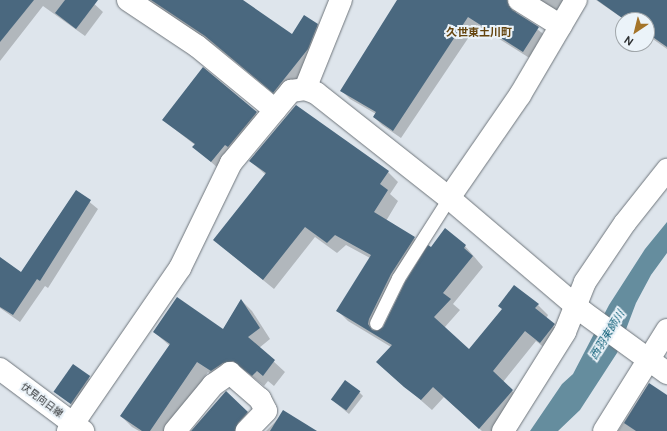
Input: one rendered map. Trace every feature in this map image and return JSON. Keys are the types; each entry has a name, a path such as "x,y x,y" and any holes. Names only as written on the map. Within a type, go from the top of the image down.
{"street":[{"path":"128,0 197,46 275,110"},
{"path":"305,88 341,0"},
{"path":"519,0 561,26"},
{"path":"448,198 520,95 576,0"},
{"path":"75,428 180,268 231,163 291,91 305,88 316,92 448,198 579,309 667,373"},
{"path":"504,431 579,309 586,282 621,230 667,170"},
{"path":"604,431 646,359 667,330"},
{"name":"伏見向日線","path":"0,369 75,428"},
{"path":"175,431 213,386 230,373 260,399 266,411 247,431"}],"lane":[{"path":"376,323 398,278 448,198"}],"water":[{"name":"西羽束師川","path":"667,222 667,253 651,275 636,303 617,353 580,410 558,431 530,431 562,384 573,374 609,305 645,249"}],"building":[{"path":"0,0 34,0 0,42"},
{"path":"65,0 98,0 76,29 55,13"},
{"path":"151,0 243,0 292,34 304,15 318,24 308,49 273,93 205,36"},
{"path":"397,0 507,0 512,10 539,27 523,52 468,17 393,131 373,117 376,112 340,91"},
{"path":"597,0 667,0 667,47 655,39 655,12 615,13"},
{"path":"203,67 257,112 228,147 225,145 211,162 192,147 195,144 162,120"},
{"path":"296,105 389,171 380,184 388,190 374,212 415,237 391,274 369,319 368,324 372,330 377,331 383,327 405,282 428,245 431,247 445,228 466,245 464,248 473,256 443,293 451,299 434,317 469,349 502,309 498,306 514,285 539,304 535,308 555,324 540,343 525,331 493,371 513,390 479,429 433,387 421,400 404,387 376,362 392,345 336,311 371,255 335,235 327,243 305,227 263,280 213,240 266,173 249,161"},
{"path":"76,190 91,200 40,281 37,279 13,315 0,307 0,257 21,272"},
{"path":"177,297 223,329 241,299 260,328 248,337 275,360 263,376 257,371 252,376 233,361 223,363 211,371 197,362 150,431 142,431 120,416 170,344 153,332"},
{"path":"73,364 90,376 71,404 53,392"},
{"path":"345,380 360,391 346,411 331,399"},
{"path":"649,383 667,395 667,431 636,431 624,423"},
{"path":"226,391 248,412 238,423 235,431 191,431"},
{"path":"283,410 317,431 270,431"}],"district":[{"name":"久世東土川町","path":"479,32"}]}
